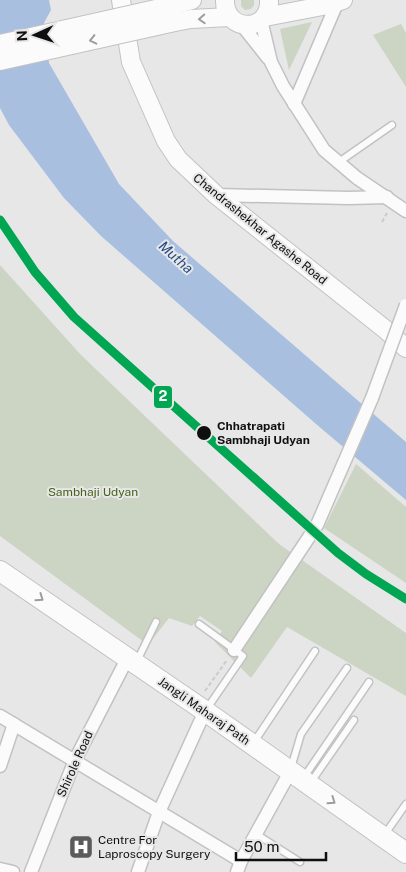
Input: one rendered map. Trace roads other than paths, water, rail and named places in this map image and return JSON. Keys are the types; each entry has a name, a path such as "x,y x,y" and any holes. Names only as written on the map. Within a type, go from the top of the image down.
{"main road":[{"name":"Jangli Maharaj Path","path":"0,571 200,708 406,853"}],"street":[{"name":"Chandrashekhar Agashe Road","path":"121,0 130,62 166,141 178,159 216,195 406,348"},
{"path":"225,0 226,9 271,62 294,104 324,150 357,178 406,211"},
{"path":"270,0 269,9 263,19 271,62"},
{"path":"294,0 316,7"},
{"path":"182,6 190,19 235,21 254,24 263,19 340,1"},
{"path":"294,104 340,1"},
{"path":"0,44 182,6"},
{"path":"0,61 182,6"},
{"path":"216,195 387,197"},
{"path":"234,650 317,525 372,398 406,305"},
{"name":"Shirole Road","path":"31,872 75,760 131,662"},
{"path":"138,872 159,812 200,708"},
{"path":"0,716 159,812 239,867 256,834 300,779"},
{"path":"0,766 14,724"},
{"path":"0,869 13,872"}],"lane":[{"path":"339,162 392,125"},
{"path":"131,662 156,622"},
{"path":"199,624 243,656 200,708"},
{"path":"252,745 315,651"},
{"path":"300,779 301,734 347,668"},
{"path":"300,779 369,682"},
{"path":"300,779 354,720"},
{"path":"383,837 406,804"},
{"path":"256,834 300,862"}],"water":[{"name":"Mutha","path":"0,0 49,0 51,10 44,23 49,63 119,184 173,241 406,442 406,500 101,236 64,198 9,125 0,108"}],"place":[{"name":"Chhatrapati Sambhaji Udyan","path":"204,433"},
{"name":"Centre For Laproscopy Surgery","path":"81,847"}],"park label":[{"name":"Sambhaji Udyan","path":"93,492"}]}
